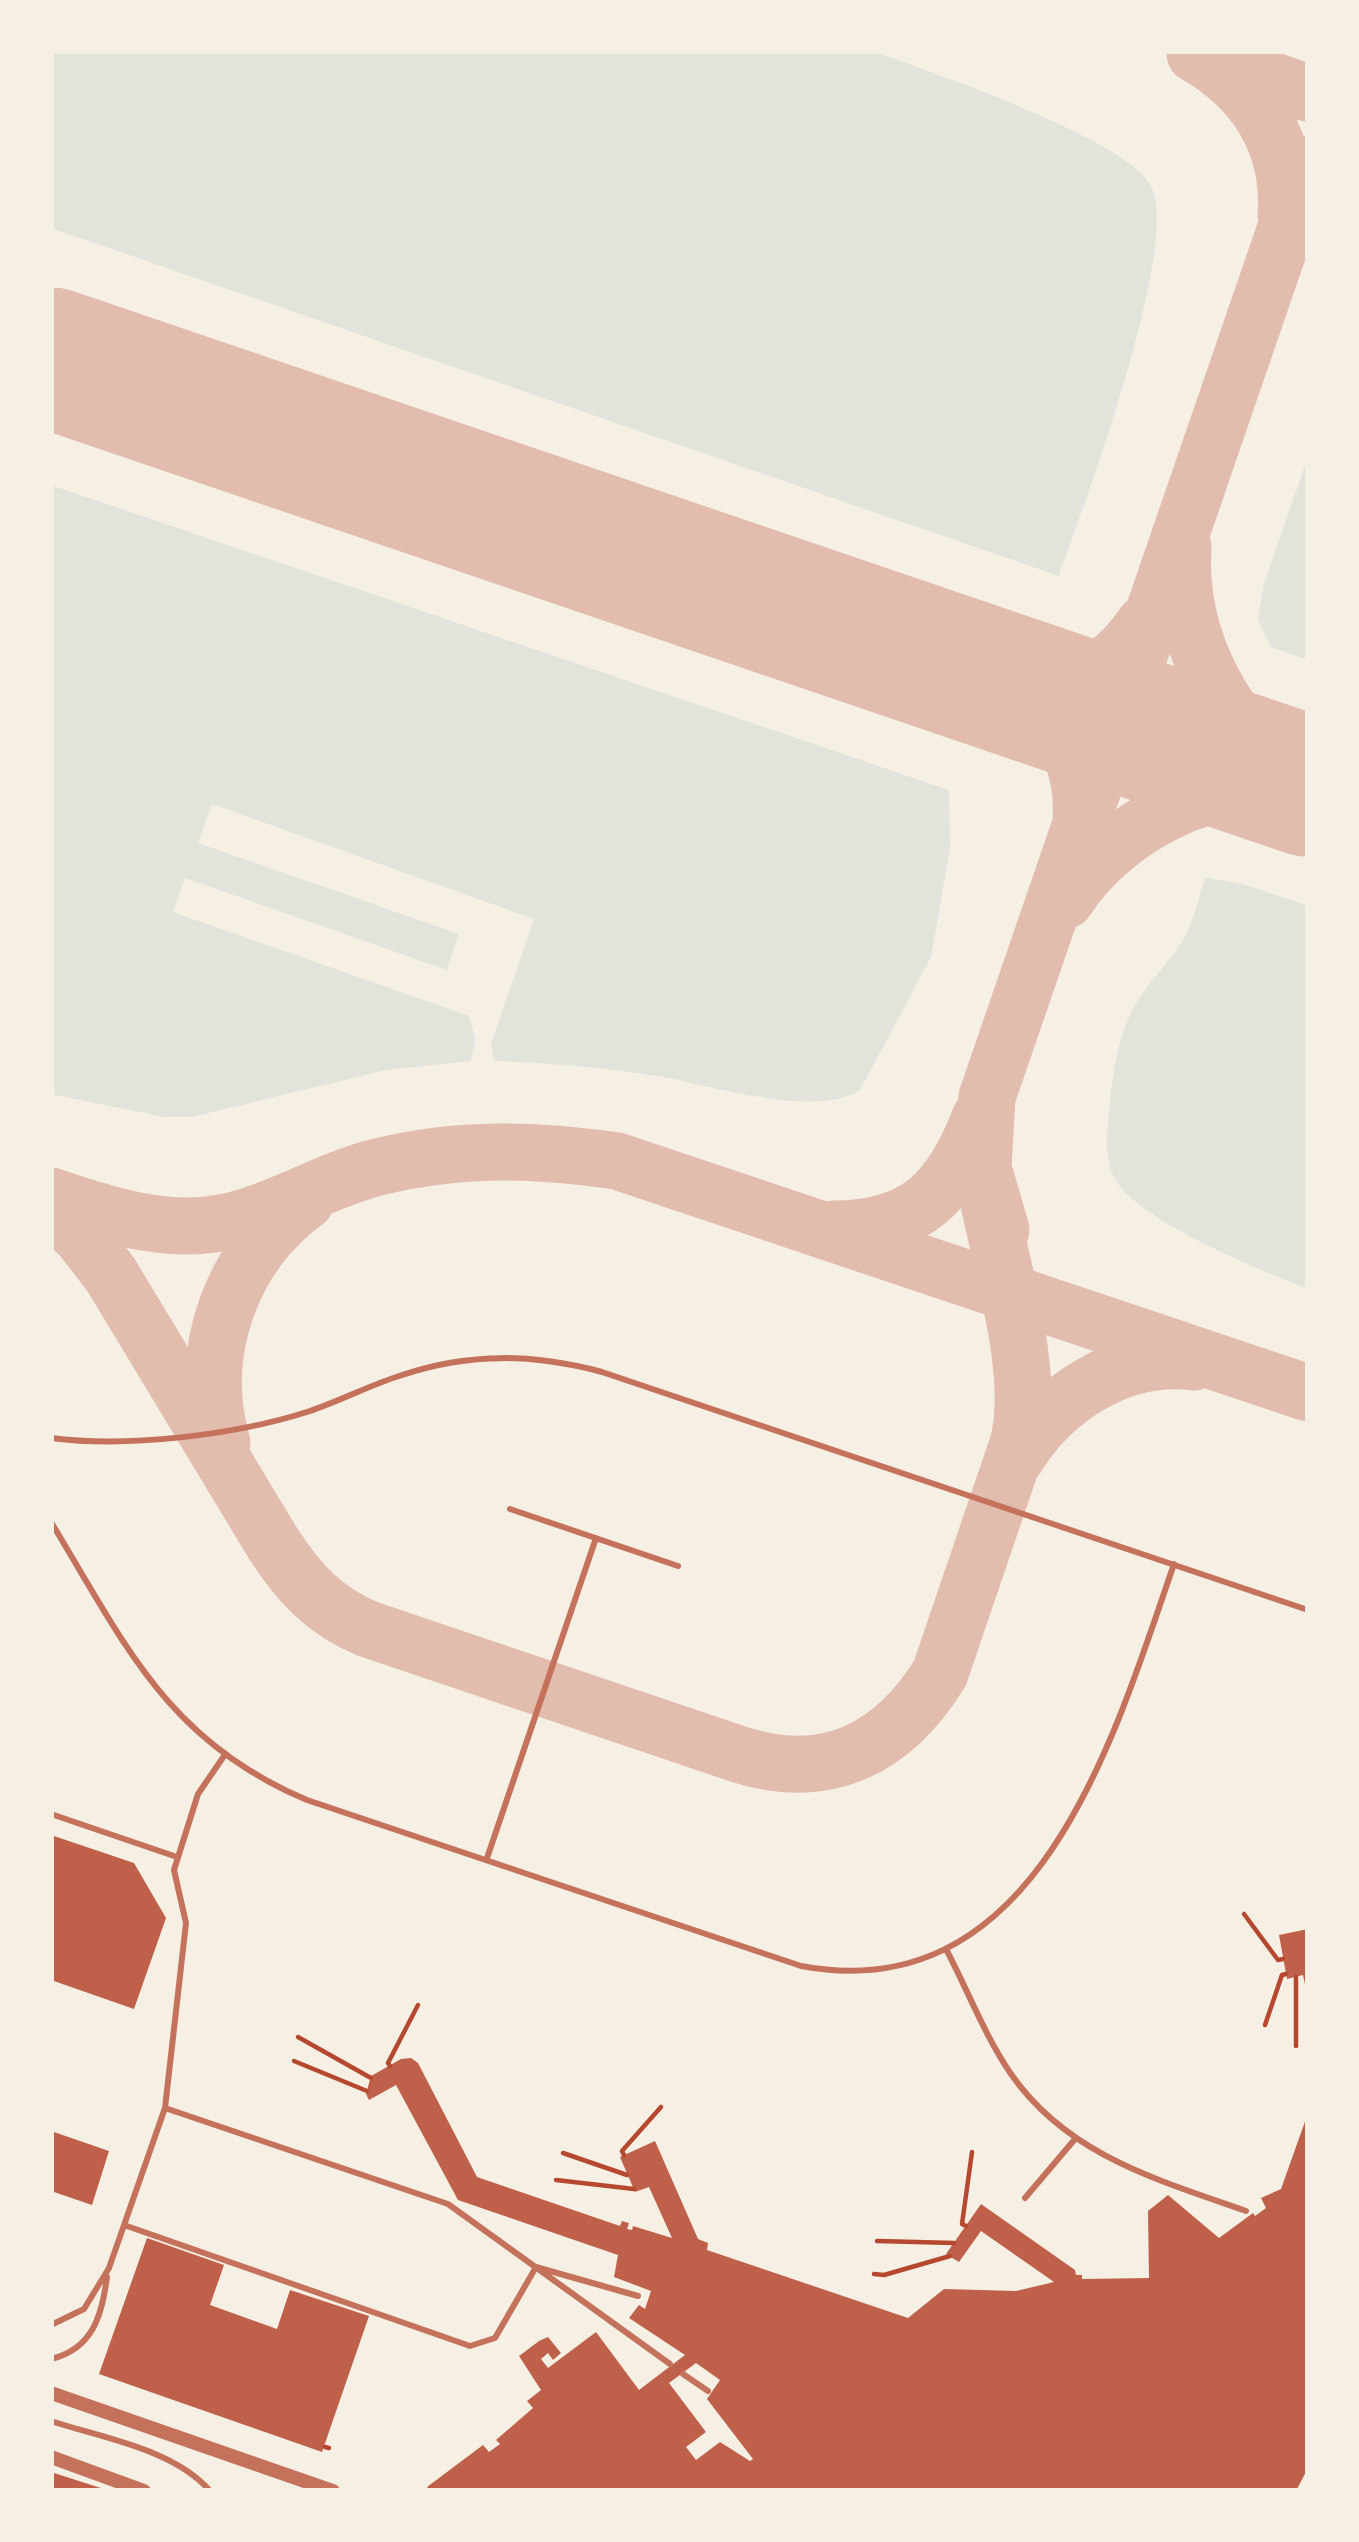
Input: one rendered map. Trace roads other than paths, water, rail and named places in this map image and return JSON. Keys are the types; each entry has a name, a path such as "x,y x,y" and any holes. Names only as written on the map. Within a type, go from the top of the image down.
{"street":[{"path":"51,2392 333,2491"},
{"path":"51,2457 144,2491"}],"lane":[{"path":"51,1438 128,1440 211,1431 307,1412 440,1364 480,1358 559,1361 1308,1610"},
{"path":"510,1509 678,1566"},
{"path":"51,1522 154,1688 224,1756 307,1800 801,1966 839,1972 880,1971 947,1951 1013,1898 1082,1800 1111,1744 1174,1564"},
{"path":"486,1860 596,1538"},
{"path":"51,2359 77,2348 96,2325 109,2268 165,2108 186,1911 175,1881 177,1857 198,1794 224,1756"},
{"path":"51,1814 177,1857"},
{"path":"947,1951 1015,2079 1076,2139 1120,2165 1246,2211"},
{"path":"165,2108 434,2198 670,2364"},
{"path":"1024,2198 1076,2139"},
{"path":"124,2225 470,2346 495,2338 536,2267"},
{"path":"536,2267 638,2296"},
{"path":"51,2325 83,2309 109,2268"},
{"path":"683,2374 708,2391"},
{"path":"51,2421 175,2464 210,2491"}]}
